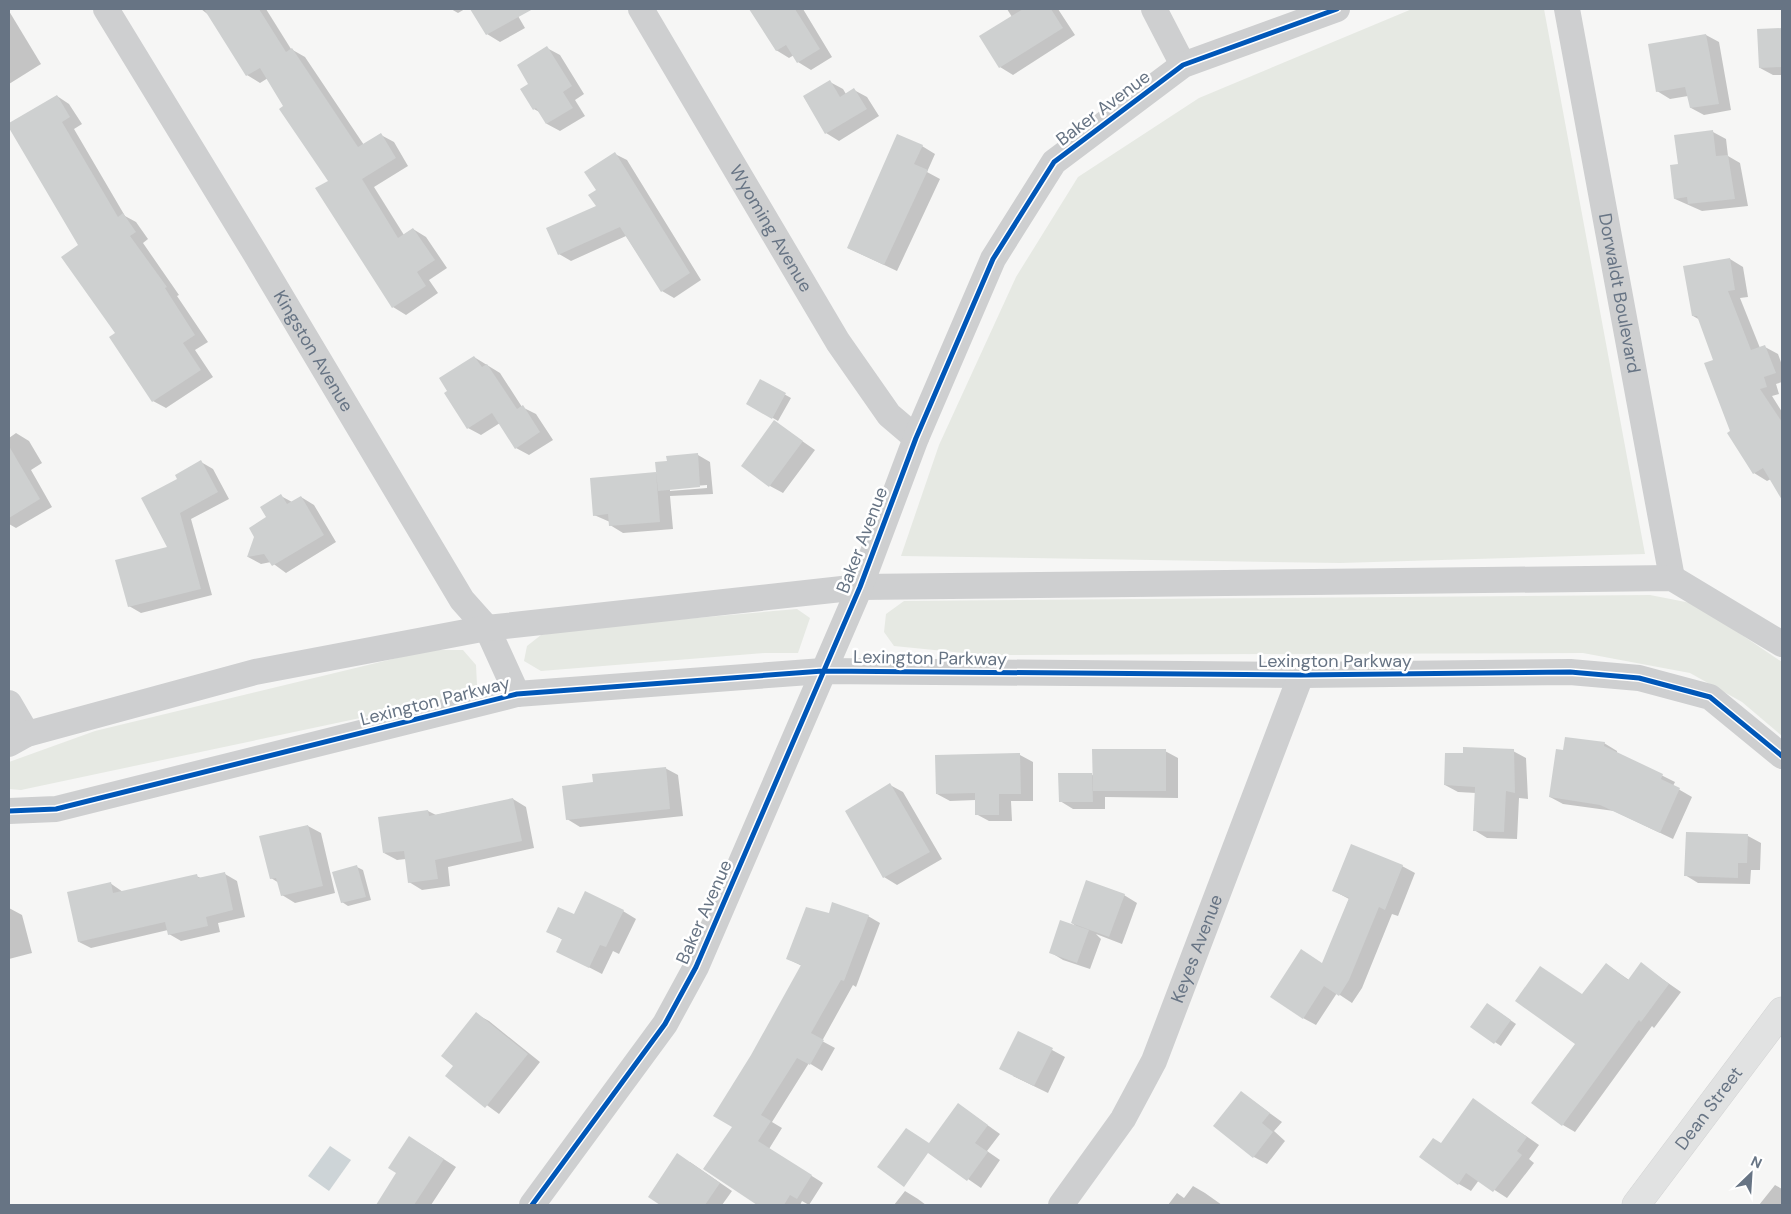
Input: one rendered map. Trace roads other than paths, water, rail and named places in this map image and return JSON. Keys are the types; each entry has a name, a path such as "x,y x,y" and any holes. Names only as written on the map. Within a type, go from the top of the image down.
{"street":[{"name":"Kingston Avenue","path":"106,9 255,253 462,600 487,628 517,694"},
{"name":"Wyoming Avenue","path":"641,9 838,342 889,414 916,438"},
{"path":"1154,9 1183,65"},
{"name":"Baker Avenue","path":"532,1205 665,1024 696,967 860,587 916,438 992,259 1054,162 1183,65 1337,9"},
{"name":"Dorwaldt Boulevard","path":"1568,9 1672,578"},
{"path":"9,703 18,739 255,672 487,628 860,587 1672,578 1782,644"},
{"name":"Lexington Parkway","path":"9,811 56,809 517,694 823,671 1301,675 1570,672 1638,678 1710,697 1782,756"},
{"name":"Keyes Avenue","path":"1061,1205 1123,1119 1154,1061 1301,675"},
{"name":"Dean Street","path":"1636,1205 1782,1011"}]}
